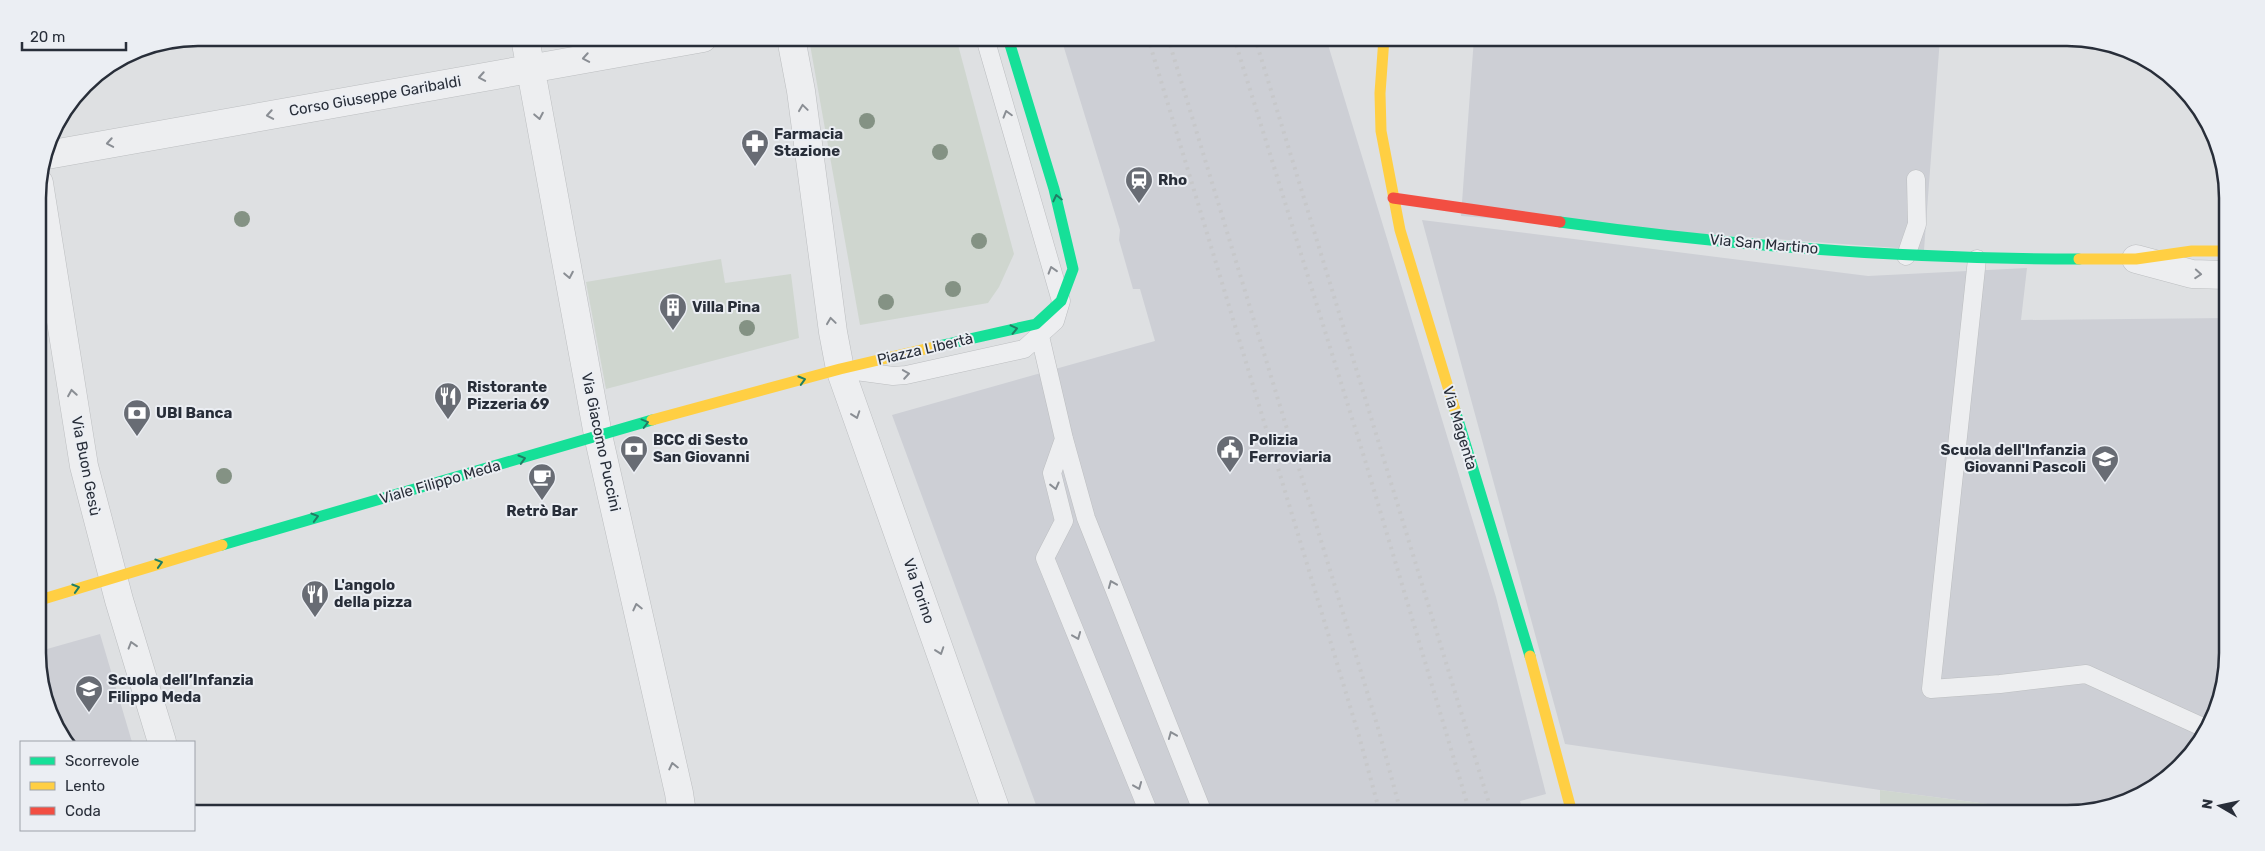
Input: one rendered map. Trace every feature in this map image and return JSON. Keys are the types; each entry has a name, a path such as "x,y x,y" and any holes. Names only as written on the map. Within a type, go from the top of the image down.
{"street":[{"name":"Via Giacomo Puccini","path":"526,46 598,435 681,805"},
{"name":"Corso Giuseppe Garibaldi","path":"53,154 657,46"},
{"path":"792,46 833,332 840,369"},
{"name":"Piazza Libertà","path":"840,369 1036,324 1061,301 1073,269 1054,189 1010,46"},
{"name":"Via Magenta","path":"1383,46 1380,93 1381,131 1411,270 1527,646 1570,804"},
{"name":"Via San Martino","path":"1394,198 1576,224 1739,242 1906,256 1977,259 2136,259 2192,251 2219,251"},
{"name":"Via Buon Gesù","path":"47,233 84,466 113,578 162,741"},
{"name":"Via San Martino","path":"2136,259 2192,274 2219,275"},
{"name":"Viale Filippo Meda","path":"46,598 360,504 564,447 598,435 840,369"},
{"name":"Via Torino","path":"840,369 994,805"}],"lane":[{"path":"840,369 893,376 1024,349 1055,321 1061,301 987,46"},
{"path":"1906,256 1917,224 1916,178"},
{"path":"1977,259 1931,689 2000,684 2086,674 2200,726"},
{"path":"1040,336 1064,440 1086,518 1200,804"},
{"path":"1064,440 1052,472 1064,521 1045,558 1146,804"}],"shaded area":[{"path":"810,46 958,46 1014,254 999,287 988,303 860,325"},
{"path":"1063,46 1328,46 1496,597 1546,794 1520,801 1521,804 1036,805 892,415 1155,341 1140,289 1133,289 1119,240 1120,230"},
{"path":"1473,46 1939,46 1924,250 1461,216"},
{"path":"1422,220 1868,276 2027,268 2021,320 2219,318 2219,653 2216,683 2207,711 2187,745 2174,760 2143,784 2116,797 2097,802 2077,804 1988,804 1565,744"},
{"path":"721,259 725,283 791,274 799,338 606,389 586,282"},
{"name":"Scuola dell’Infanzia Filippo Meda","path":"100,634 132,741 75,741 54,702 49,683 46,649"},
{"path":"1880,790 1988,804 1880,804"}],"railway":[{"path":"1150,46 1359,736 1378,804"},
{"path":"1170,46 1379,731 1399,804"},
{"path":"1236,46 1365,460 1467,804"},
{"path":"1257,46 1489,804"}],"traffic: fast":[{"path":"934,347 1036,324 1061,301 1073,269 1054,189 1010,46"},
{"path":"1560,222 1689,238 1819,250 1949,257 2079,259"},
{"path":"1455,410 1530,656"},
{"path":"222,545 652,420"}],"traffic: slow":[{"path":"1383,46 1380,93 1381,131 1400,230 1455,410"},
{"path":"2079,259 2136,259 2192,251 2219,251"},
{"path":"652,420 840,369 934,347"},
{"path":"46,598 222,545"},
{"path":"1530,656 1570,804"}],"traffic: jam":[{"path":"1393,198 1560,222"}],"place":[{"name":"Farmacia Stazione","path":"755,167"},
{"name":"Rho","path":"1139,204"},
{"name":"Villa Pina","path":"673,331"},
{"name":"Ristorante Pizzeria 69","path":"448,420"},
{"name":"UBI Banca","path":"137,437"},
{"name":"BCC di Sesto San Giovanni","path":"634,473"},
{"name":"Polizia Ferroviaria","path":"1230,473"},
{"name":"Scuola dell'Infanzia Giovanni Pascoli","path":"2105,483"},
{"name":"Retrò Bar","path":"542,501"},
{"name":"L'angolo della pizza","path":"315,618"},
{"name":"Scuola dell’Infanzia Filippo Meda","path":"89,713"}]}
